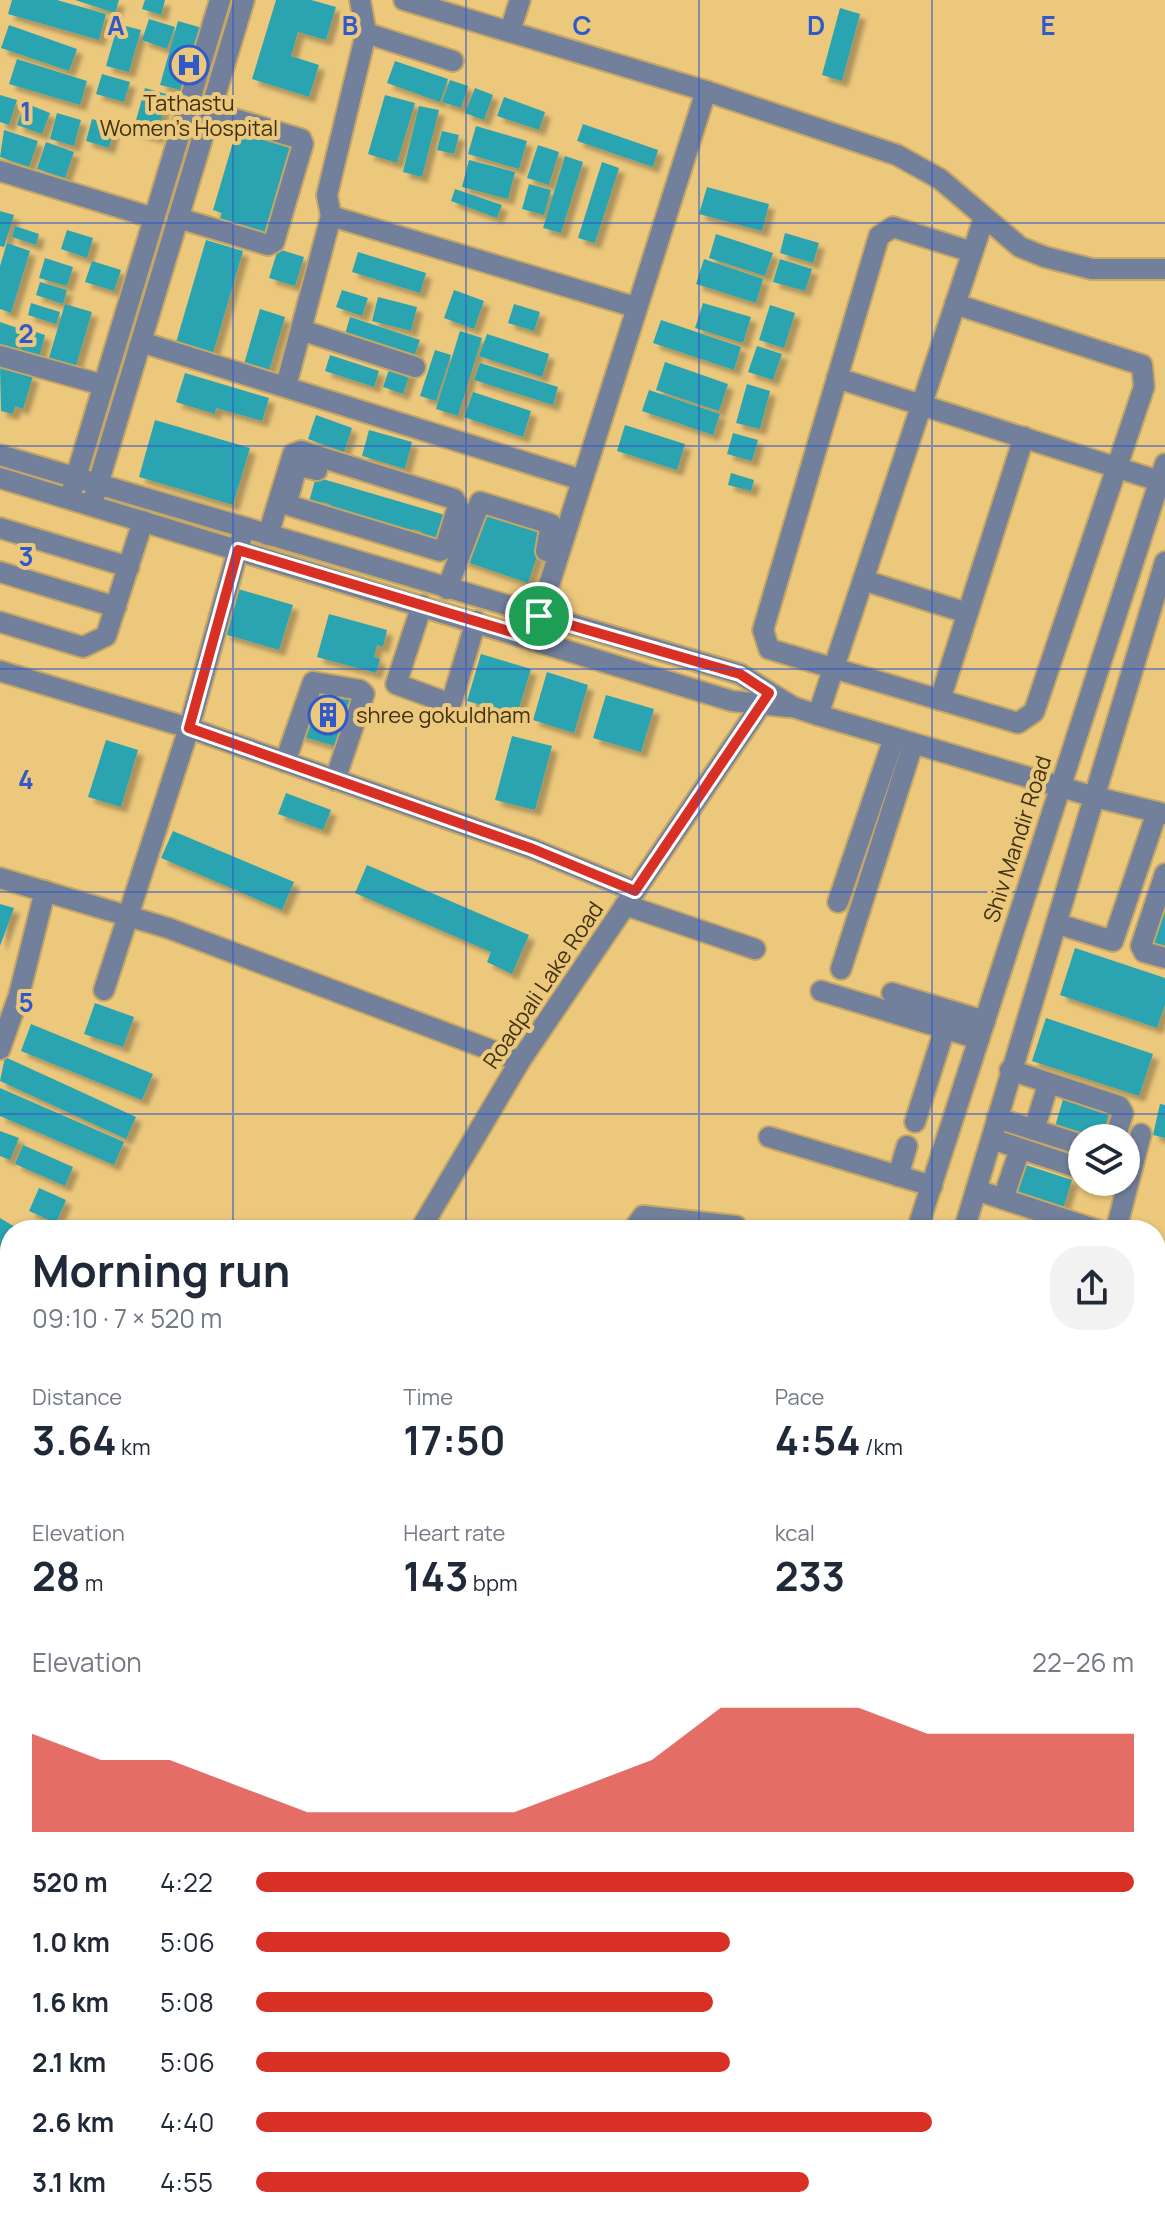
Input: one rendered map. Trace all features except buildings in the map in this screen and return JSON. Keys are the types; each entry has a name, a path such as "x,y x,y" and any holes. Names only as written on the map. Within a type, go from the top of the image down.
{"street":[{"path":"70,499 220,0"},
{"path":"91,506 244,0"},
{"path":"286,386 331,216 327,195 366,33 360,0"},
{"path":"404,0 706,91 897,155 940,179 1020,247 1045,257 1092,269 1165,269"},
{"path":"510,31 520,0"},
{"path":"366,33 453,61"},
{"path":"532,614 582,480 706,91"},
{"path":"178,218 268,245 274,242 303,144 301,139 212,112"},
{"path":"0,171 154,218"},
{"path":"331,216 635,307"},
{"path":"818,715 984,218"},
{"path":"955,304 1142,365 1144,387 1034,712 1018,723 769,649 763,630 879,236 893,227 972,252"},
{"path":"301,330 415,367"},
{"path":"141,342 582,480"},
{"path":"0,356 103,385"},
{"path":"837,378 1117,468 1162,472"},
{"path":"940,700 1024,437"},
{"path":"268,535 293,454 301,451 454,499 458,506 445,548 440,551 291,506 287,502 296,469 300,466 317,470"},
{"path":"0,455 740,674 765,699"},
{"name":"Shiv Mandir Road","path":"920,1220 1162,472"},
{"path":"0,478 732,701 765,699 1095,797 1161,813 1113,941 1058,924"},
{"path":"447,589 480,502 553,528 532,614 532,638"},
{"path":"0,622 83,647 106,636 143,521"},
{"path":"0,528 129,567"},
{"path":"104,990 189,728 245,528"},
{"path":"967,1220 1095,797 1157,620 1165,562"},
{"path":"0,572 116,607"},
{"path":"863,580 967,613"},
{"path":"422,605 396,684 448,703 452,701 476,621"},
{"path":"0,671 189,728 533,849 630,898 755,949"},
{"path":"285,762 313,682 360,690 364,694 335,780"},
{"name":"Roadpali Lake Road","path":"426,1220 520,1061 765,699"},
{"path":"838,902 903,741"},
{"path":"841,969 903,741"},
{"path":"1165,874 1141,946 1144,952 1165,958"},
{"path":"0,878 130,916 520,1061"},
{"path":"0,1049 19,995 45,891"},
{"path":"821,991 945,1028 982,1030"},
{"path":"892,993 982,1030"},
{"path":"915,1122 945,1028"},
{"path":"1010,1070 1119,1106 1123,1113 1119,1124"},
{"path":"1034,1130 1048,1085"},
{"path":"997,1118 1068,1141"},
{"path":"1119,1220 1141,1134"},
{"path":"769,1137 932,1186"},
{"path":"992,1139 1068,1164"},
{"path":"898,1176 907,1146"},
{"path":"1003,1199 1020,1149"},
{"path":"976,1190 1067,1220"},
{"path":"1102,1220 1111,1196"},
{"path":"640,1220 643,1216 680,1220"}],"place":[{"name":"Tathastu Women's Hospital","path":"189,65"},
{"name":"shree gokuldham","path":"328,715"}],"route":[{"path":"238,550 532,638 539,616 740,674 769,693 635,891 533,849 189,728 238,550"}]}
